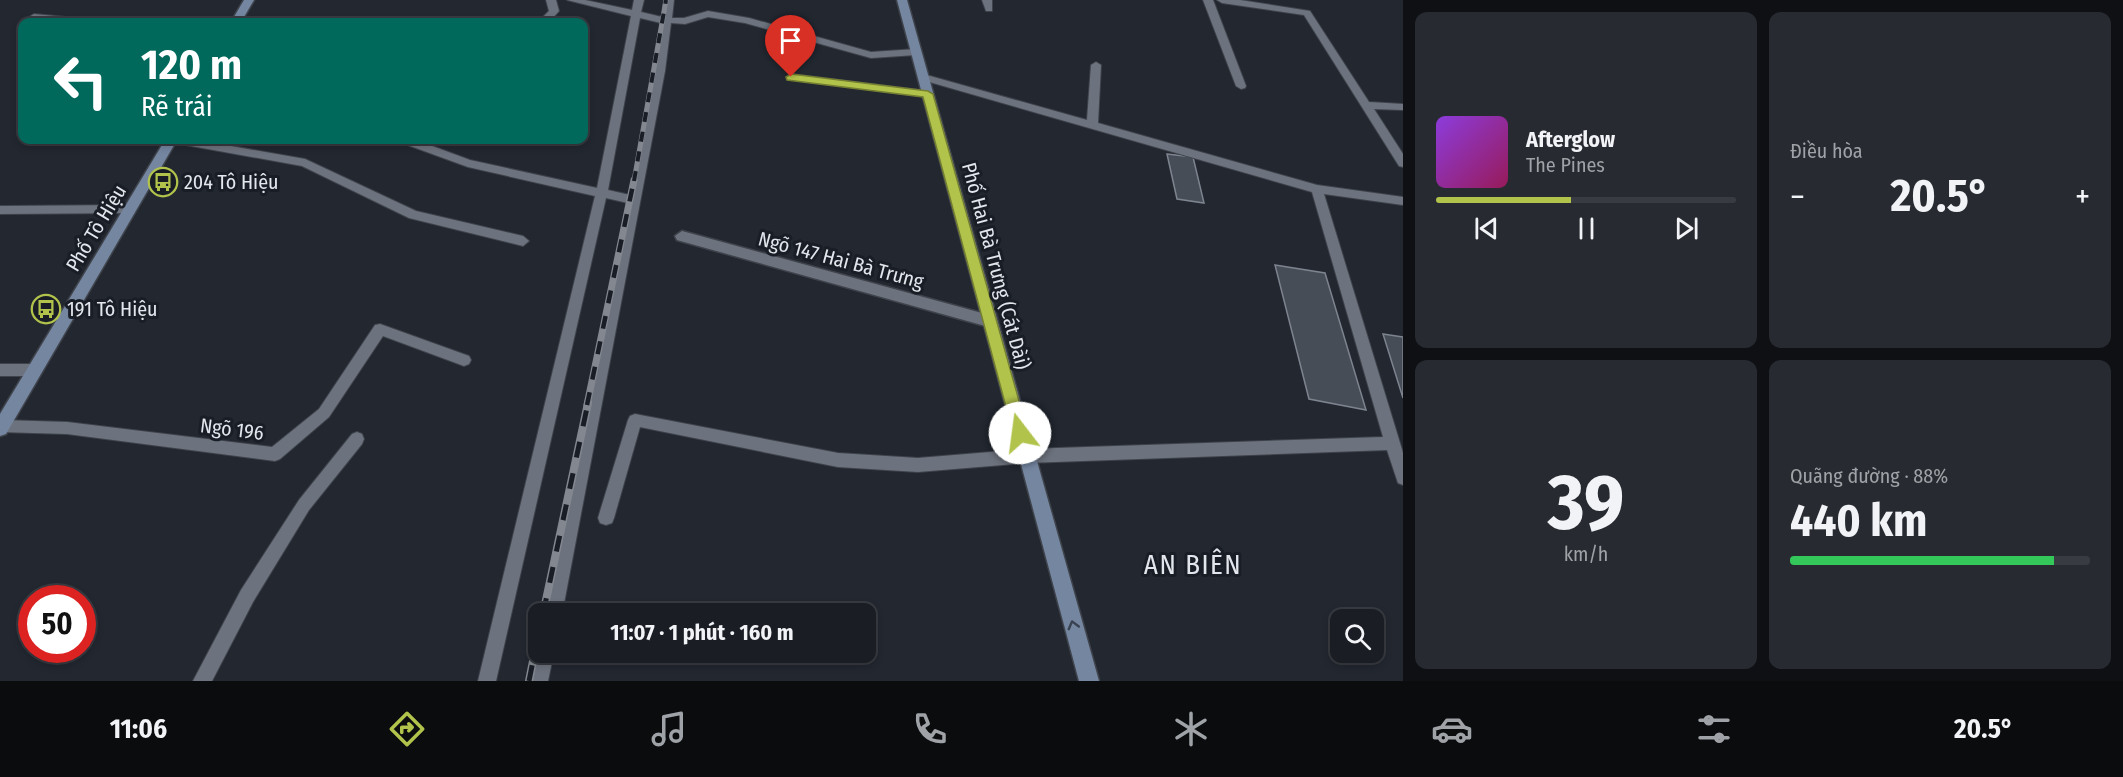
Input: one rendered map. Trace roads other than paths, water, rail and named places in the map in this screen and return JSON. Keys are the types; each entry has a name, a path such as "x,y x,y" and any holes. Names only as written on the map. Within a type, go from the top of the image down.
{"main road":[{"path":"240,18 249,0"},
{"name":"Phố Hai Bà Trưng (Cát Dài)","path":"902,0 1089,681"},
{"name":"Phố Tô Hiệu","path":"1,428 169,144"}],"street":[{"name":"Ngõ 147 Hai Bà Trưng","path":"682,236 989,321"}],"lane":[{"path":"547,18 554,11 551,0"},
{"path":"572,0 638,6 666,20 685,21 708,14 746,20 871,55 916,52"},
{"path":"555,603 660,71 669,0"},
{"path":"1208,0 1241,86"},
{"path":"1222,0 1307,13 1403,164"},
{"path":"487,681 602,192 638,6"},
{"path":"34,17 45,18"},
{"path":"1092,125 1096,65"},
{"path":"791,77 928,94"},
{"path":"923,77 1317,189 1403,201"},
{"path":"1366,105 1403,107"},
{"path":"202,144 305,163 413,215 523,241"},
{"path":"417,144 468,163 634,200"},
{"path":"1317,189 1403,478"},
{"path":"0,210 130,208"},
{"name":"Ngõ 196","path":"1,428 67,428 275,454 324,413 380,329 464,360"},
{"path":"0,370 35,370"},
{"path":"606,518 635,420 838,460 918,465 1027,456 1393,443"},
{"path":"202,681 247,596 298,515 357,439"},
{"path":"539,681 543,663"}],"railway":[{"path":"634,181 666,0"},
{"path":"587,405 634,180"},
{"path":"545,603 588,403"},
{"path":"529,681 533,663"}],"place":[{"name":"204 Tô Hiệu","path":"163,182"},
{"name":"191 Tô Hiệu","path":"46,309"}],"district":[{"name":"AN BIÊN","path":"1193,565"}]}
